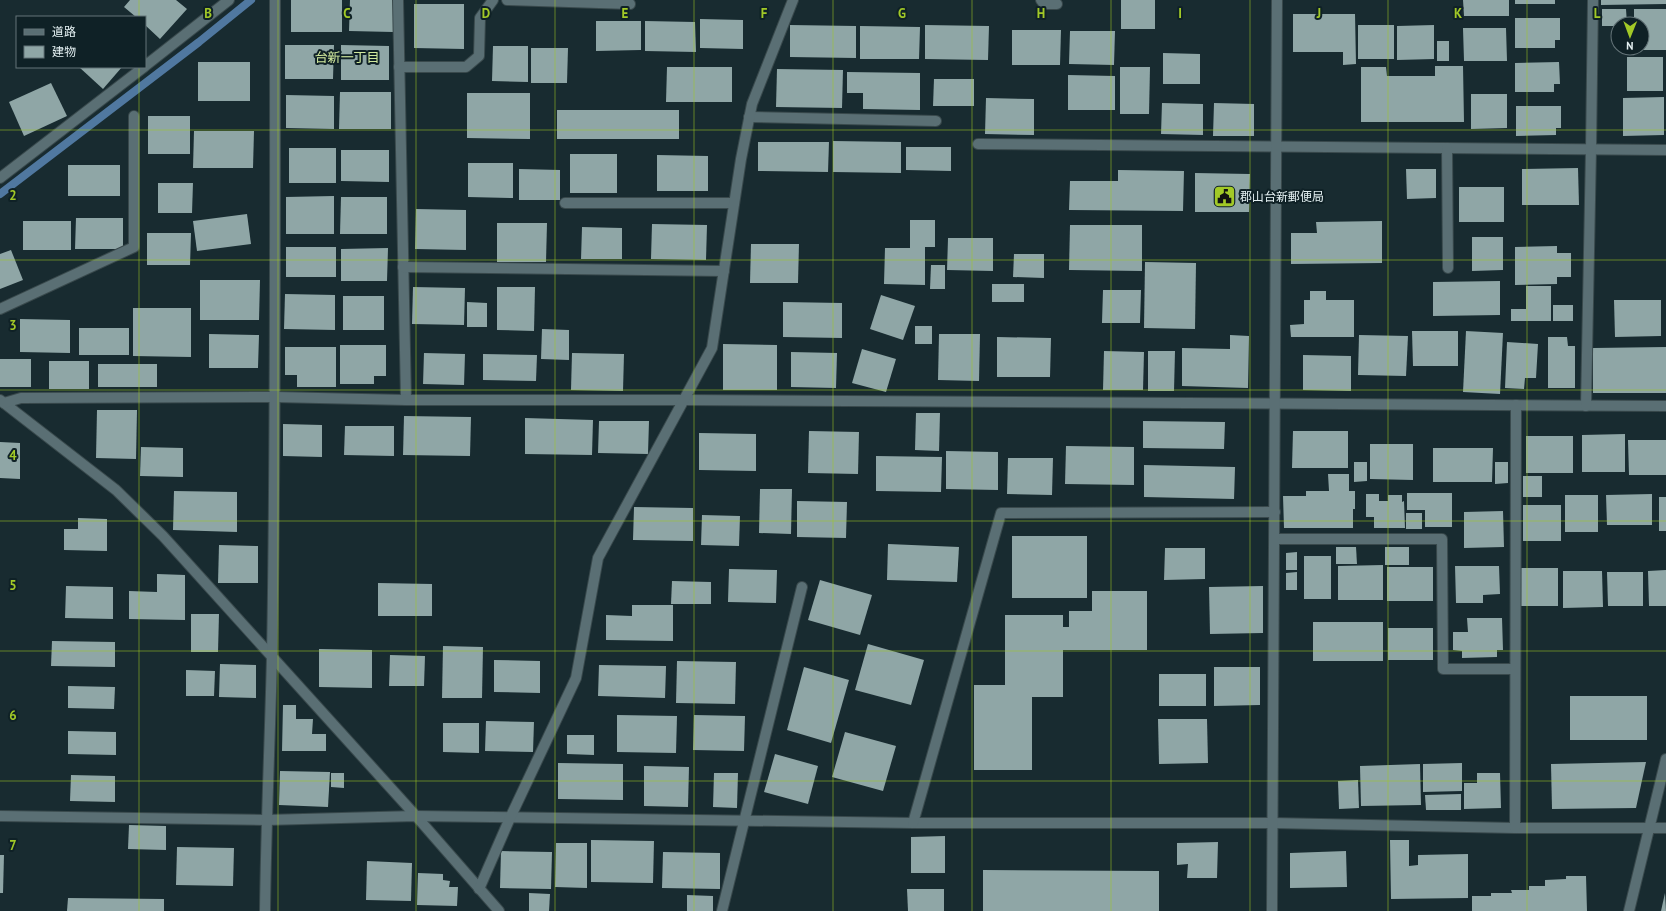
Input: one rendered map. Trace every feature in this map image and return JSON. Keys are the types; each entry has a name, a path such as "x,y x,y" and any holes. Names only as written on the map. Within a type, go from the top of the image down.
{"street":[{"path":"146,65 229,0"},
{"path":"265,911 266,820 272,657 275,397 275,0"},
{"path":"398,0 406,400"},
{"path":"399,67 466,67 479,56 480,18 493,0"},
{"path":"507,0 630,4"},
{"path":"479,889 510,818 576,678 598,558 712,348 734,204 752,104 793,0"},
{"path":"1042,0 1044,4 1057,4"},
{"path":"1272,911 1277,0"},
{"path":"1586,406 1593,0"},
{"path":"0,178 143,68"},
{"path":"0,309 134,247 134,116"},
{"path":"749,117 936,120"},
{"path":"978,144 1666,150"},
{"path":"1447,148 1448,268"},
{"path":"565,203 734,204"},
{"path":"403,267 724,271"},
{"path":"2,402 21,398 275,397 406,400 684,400 1666,406"},
{"path":"2,402 116,490 163,536 416,816 498,911"},
{"path":"1514,828 1516,405"},
{"path":"912,823 1001,513 1275,512"},
{"path":"1275,539 1442,539 1443,669 1515,669"},
{"path":"722,911 802,587"},
{"path":"1629,911 1666,759"},
{"path":"0,816 266,820 416,816 912,823 1273,823 1514,828 1666,828"}],"building":[{"path":"130,0 176,0 187,9 160,39 146,26 146,16 135,16 124,7"},
{"path":"291,0 342,0 342,32 291,32"},
{"path":"350,0 393,0 393,32 349,31"},
{"path":"1121,0 1155,0 1155,29 1121,29"},
{"path":"1463,0 1509,0 1509,16 1464,16"},
{"path":"1515,0 1555,0 1555,4 1515,4"},
{"path":"1601,0 1666,0 1666,4 1601,5"},
{"path":"414,4 464,4 464,49 414,48"},
{"path":"1602,9 1626,9 1626,16 1610,16 1610,26 1602,26"},
{"path":"1634,9 1666,9 1666,50 1650,50 1650,16 1634,16"},
{"path":"1293,14 1355,14 1356,64 1343,65 1343,52 1293,52"},
{"path":"1515,18 1560,18 1560,40 1555,40 1555,48 1515,48"},
{"path":"700,19 743,20 743,49 700,48"},
{"path":"596,21 641,21 641,50 596,51"},
{"path":"645,21 695,22 696,52 645,51"},
{"path":"790,25 856,26 856,58 790,57"},
{"path":"925,25 989,26 988,60 925,59"},
{"path":"1358,25 1394,25 1394,59 1358,59"},
{"path":"1434,25 1434,59 1397,60 1397,26"},
{"path":"860,26 920,27 919,59 860,59"},
{"path":"1463,28 1506,28 1507,61 1464,61"},
{"path":"1012,30 1061,30 1060,65 1012,65"},
{"path":"1070,31 1115,31 1114,65 1069,64"},
{"path":"1437,41 1449,41 1449,61 1437,61"},
{"path":"285,45 334,45 333,79 285,79"},
{"path":"341,45 389,46 389,80 341,80"},
{"path":"493,46 528,46 528,82 492,81"},
{"path":"531,48 568,48 567,83 531,83"},
{"path":"1163,53 1200,54 1200,84 1163,84"},
{"path":"1627,57 1663,57 1663,91 1627,91"},
{"path":"198,62 250,62 250,101 198,101"},
{"path":"1559,62 1560,84 1554,84 1554,92 1515,92 1515,63"},
{"path":"1435,66 1463,66 1464,122 1361,122 1361,67 1386,67 1387,76 1435,76"},
{"path":"667,67 732,67 732,102 666,102"},
{"path":"1120,67 1150,67 1149,114 1120,114"},
{"path":"80,68 121,68 103,89"},
{"path":"777,69 843,70 842,108 776,107"},
{"path":"847,72 920,73 920,110 863,109 863,93 847,93"},
{"path":"1068,75 1115,76 1115,110 1068,110"},
{"path":"934,79 974,79 974,106 933,106"},
{"path":"51,83 67,116 24,136 9,102"},
{"path":"340,92 391,92 391,129 339,129"},
{"path":"467,93 530,93 530,139 467,138"},
{"path":"1471,94 1507,94 1507,128 1471,129"},
{"path":"286,95 334,96 334,129 286,128"},
{"path":"1664,97 1664,135 1623,136 1623,98"},
{"path":"986,98 1034,99 1034,135 985,134"},
{"path":"1162,103 1203,104 1203,135 1161,134"},
{"path":"1214,103 1254,104 1254,136 1213,136"},
{"path":"1516,106 1561,106 1561,128 1556,128 1556,135 1516,136"},
{"path":"557,110 679,110 679,139 557,139"},
{"path":"148,116 190,116 190,154 148,154"},
{"path":"194,131 254,131 253,168 193,168"},
{"path":"833,141 901,142 901,173 833,172"},
{"path":"758,142 829,142 828,172 758,171"},
{"path":"906,147 951,147 951,171 906,170"},
{"path":"289,148 336,148 336,183 289,183"},
{"path":"341,150 389,150 389,182 341,181"},
{"path":"570,154 617,154 617,193 570,193"},
{"path":"657,155 708,156 708,191 657,191"},
{"path":"468,163 513,163 513,198 468,197"},
{"path":"68,165 120,165 120,196 68,196"},
{"path":"1578,168 1579,205 1522,205 1522,169"},
{"path":"519,169 560,170 560,200 519,200"},
{"path":"1406,169 1436,169 1436,198 1407,199"},
{"path":"1118,170 1184,171 1183,211 1069,210 1070,181 1118,181"},
{"path":"1195,173 1250,174 1249,212 1195,212"},
{"path":"158,183 193,183 192,213 158,213"},
{"path":"1459,187 1504,187 1504,222 1459,222"},
{"path":"334,196 334,234 286,234 286,197"},
{"path":"341,197 387,197 387,234 340,234"},
{"path":"416,209 466,210 466,250 415,249"},
{"path":"247,214 251,244 197,251 193,221"},
{"path":"76,218 123,218 123,249 75,249"},
{"path":"910,220 935,220 935,247 925,247 925,285 884,284 885,248 910,248"},
{"path":"23,221 71,221 71,250 23,250"},
{"path":"1382,221 1382,263 1291,264 1291,233 1317,233 1316,222"},
{"path":"497,223 547,223 546,262 497,262"},
{"path":"652,224 707,225 706,260 651,259"},
{"path":"1070,225 1142,225 1142,271 1069,270"},
{"path":"582,227 622,228 622,259 581,259"},
{"path":"147,233 191,233 190,265 147,265"},
{"path":"1472,237 1503,237 1503,270 1472,271"},
{"path":"948,238 993,238 993,271 947,270"},
{"path":"751,244 799,244 798,283 750,283"},
{"path":"1557,246 1557,253 1571,253 1571,277 1557,277 1557,284 1515,285 1515,247"},
{"path":"286,247 336,247 336,277 286,277"},
{"path":"388,248 387,281 341,281 341,249"},
{"path":"11,250 23,280 0,289 0,254"},
{"path":"1014,254 1044,254 1044,278 1013,277"},
{"path":"1145,262 1196,263 1195,329 1144,328"},
{"path":"931,265 945,265 945,289 930,289"},
{"path":"200,280 260,280 259,320 200,320"},
{"path":"1500,281 1500,315 1433,316 1433,282"},
{"path":"992,284 1024,284 1024,302 992,302"},
{"path":"1526,286 1551,286 1551,321 1511,321 1511,309 1526,309"},
{"path":"413,287 465,288 464,325 412,324"},
{"path":"497,287 535,287 534,331 497,330"},
{"path":"1103,290 1141,290 1140,323 1102,323"},
{"path":"1310,291 1326,291 1326,300 1354,300 1354,337 1291,337 1290,325 1304,324 1304,300 1310,300"},
{"path":"285,294 335,295 335,330 284,329"},
{"path":"881,295 915,306 903,340 870,329"},
{"path":"343,296 384,296 384,330 343,330"},
{"path":"1614,300 1661,300 1661,336 1615,337"},
{"path":"467,302 487,303 487,327 467,327"},
{"path":"783,302 842,303 842,338 783,337"},
{"path":"1553,305 1573,305 1573,321 1553,321"},
{"path":"133,308 191,308 191,357 133,356"},
{"path":"20,319 70,320 70,353 20,352"},
{"path":"915,326 932,326 932,344 915,344"},
{"path":"79,328 129,328 129,355 79,355"},
{"path":"542,329 569,330 569,360 541,359"},
{"path":"1412,331 1458,331 1458,366 1413,366"},
{"path":"1466,331 1503,333 1500,394 1463,392"},
{"path":"209,334 259,335 258,368 209,368"},
{"path":"939,334 980,334 979,381 938,380"},
{"path":"1230,335 1249,336 1248,388 1182,386 1182,348 1230,349"},
{"path":"1359,335 1408,336 1406,376 1358,375"},
{"path":"997,337 1051,338 1050,377 997,377"},
{"path":"1548,337 1567,337 1568,346 1575,346 1575,388 1548,388"},
{"path":"1507,342 1538,344 1536,378 1525,378 1524,389 1505,388"},
{"path":"723,344 777,345 777,390 723,390"},
{"path":"340,345 386,345 386,376 374,376 374,384 340,384"},
{"path":"285,347 336,347 336,387 297,387 297,375 285,375"},
{"path":"1666,347 1666,393 1593,393 1593,348"},
{"path":"862,349 896,359 886,392 852,383"},
{"path":"1104,351 1144,352 1143,390 1103,390"},
{"path":"1148,351 1175,351 1174,391 1148,391"},
{"path":"791,352 837,353 836,388 791,387"},
{"path":"424,353 465,354 464,385 423,384"},
{"path":"572,353 624,354 623,391 571,390"},
{"path":"483,354 537,355 536,381 483,380"},
{"path":"1303,355 1351,356 1351,391 1303,390"},
{"path":"0,359 31,359 31,387 0,387"},
{"path":"49,361 89,361 89,389 49,389"},
{"path":"98,364 157,364 157,387 98,387"},
{"path":"97,410 137,410 136,459 96,458"},
{"path":"916,413 940,413 939,451 915,450"},
{"path":"404,416 471,417 470,456 403,455"},
{"path":"525,418 593,420 592,455 525,454"},
{"path":"599,421 649,421 648,454 598,453"},
{"path":"1143,421 1225,422 1224,449 1143,448"},
{"path":"283,424 322,425 322,457 283,456"},
{"path":"345,426 394,426 394,456 344,455"},
{"path":"809,431 859,432 858,474 808,473"},
{"path":"1293,431 1348,431 1348,468 1292,468"},
{"path":"699,433 756,434 756,471 699,470"},
{"path":"1625,434 1625,472 1582,472 1582,435"},
{"path":"1526,436 1573,436 1573,473 1526,473"},
{"path":"1628,440 1666,440 1666,475 1629,475"},
{"path":"0,442 20,443 20,479 0,478"},
{"path":"1370,444 1413,444 1413,480 1370,479"},
{"path":"1066,446 1134,447 1134,485 1065,484"},
{"path":"141,447 183,448 183,477 140,476"},
{"path":"1433,448 1493,448 1492,482 1433,482"},
{"path":"946,451 998,452 998,490 946,489"},
{"path":"876,456 942,457 941,492 876,491"},
{"path":"1008,458 1053,458 1052,495 1007,494"},
{"path":"1354,462 1367,462 1367,481 1354,482"},
{"path":"1495,462 1508,462 1508,483 1495,484"},
{"path":"1144,465 1235,467 1234,499 1144,497"},
{"path":"1328,474 1349,474 1349,491 1355,491 1353,528 1284,528 1283,496 1306,496 1306,491 1329,491"},
{"path":"1523,476 1542,476 1542,497 1523,497"},
{"path":"760,489 792,489 791,534 759,533"},
{"path":"174,491 237,492 237,532 173,530"},
{"path":"1407,493 1452,493 1452,527 1425,527 1425,510 1407,510"},
{"path":"1366,494 1379,494 1379,501 1388,501 1388,495 1402,495 1402,502 1404,501 1405,528 1374,528 1374,517 1366,517"},
{"path":"1652,494 1652,525 1607,525 1606,495"},
{"path":"1565,495 1598,495 1598,532 1565,532"},
{"path":"1659,497 1666,497 1666,531 1659,531"},
{"path":"797,501 847,502 846,538 797,537"},
{"path":"1523,505 1561,505 1561,541 1523,541"},
{"path":"634,507 693,508 693,541 633,540"},
{"path":"1503,511 1504,547 1464,548 1464,512"},
{"path":"1406,513 1422,513 1422,529 1406,529"},
{"path":"702,515 740,516 739,546 701,545"},
{"path":"78,518 107,519 107,551 64,550 64,529 78,529"},
{"path":"1012,536 1087,536 1087,598 1012,598"},
{"path":"888,544 959,547 957,582 887,580"},
{"path":"219,545 258,546 258,583 218,583"},
{"path":"1336,547 1356,547 1357,564 1336,564"},
{"path":"1385,547 1409,547 1409,565 1385,565"},
{"path":"1165,548 1205,548 1205,579 1164,580"},
{"path":"1297,552 1297,570 1286,570 1286,553"},
{"path":"1304,556 1331,556 1331,599 1304,599"},
{"path":"1383,565 1383,600 1338,600 1338,566"},
{"path":"1455,566 1499,566 1500,594 1483,595 1483,603 1456,603"},
{"path":"1387,567 1433,567 1433,601 1387,601"},
{"path":"1520,568 1558,568 1558,606 1521,606"},
{"path":"729,569 777,570 776,603 728,602"},
{"path":"1666,570 1666,606 1649,606 1648,571"},
{"path":"1563,571 1602,571 1603,607 1563,608"},
{"path":"1297,572 1297,590 1286,590 1286,573"},
{"path":"1607,572 1643,572 1643,606 1608,606"},
{"path":"157,574 185,575 185,620 129,619 129,591 157,592"},
{"path":"820,580 872,595 860,635 808,620"},
{"path":"672,581 711,582 711,604 671,604"},
{"path":"378,583 432,584 432,616 378,616"},
{"path":"66,586 113,587 113,619 65,618"},
{"path":"1263,586 1263,633 1210,634 1209,587"},
{"path":"1092,591 1147,591 1147,650 1063,650 1063,697 1032,697 1032,770 974,770 974,685 1005,685 1005,615 1063,615 1063,627 1069,627 1069,611 1092,611"},
{"path":"632,605 673,605 673,641 606,640 606,615 632,616"},
{"path":"191,614 219,614 218,652 191,652"},
{"path":"1467,618 1502,618 1503,650 1497,650 1497,657 1462,658 1462,651 1453,650 1453,632 1468,632"},
{"path":"1313,622 1383,622 1383,661 1313,661"},
{"path":"1388,628 1433,628 1433,660 1388,660"},
{"path":"52,641 115,642 115,667 51,666"},
{"path":"868,644 924,660 911,705 855,690"},
{"path":"443,646 483,647 482,698 442,698"},
{"path":"319,649 372,650 372,688 319,687"},
{"path":"390,655 425,656 424,686 389,686"},
{"path":"494,660 540,661 540,693 494,692"},
{"path":"677,661 736,662 735,704 676,703"},
{"path":"220,664 256,665 256,698 219,697"},
{"path":"599,665 666,666 665,698 598,696"},
{"path":"804,667 849,680 831,743 787,730"},
{"path":"1214,667 1260,667 1260,705 1214,706"},
{"path":"186,670 215,671 214,696 186,696"},
{"path":"1159,674 1206,674 1206,706 1159,706"},
{"path":"68,686 115,687 114,709 68,708"},
{"path":"1570,696 1647,696 1647,740 1570,740"},
{"path":"283,705 296,705 296,719 313,719 312,734 326,734 326,751 282,751"},
{"path":"617,715 677,716 676,753 617,752"},
{"path":"694,715 745,716 744,751 693,750"},
{"path":"1158,719 1207,719 1208,763 1159,764"},
{"path":"486,721 534,722 533,752 485,751"},
{"path":"443,723 479,723 479,753 443,752"},
{"path":"68,731 116,732 116,755 68,754"},
{"path":"845,732 896,746 883,791 832,777"},
{"path":"567,735 594,735 594,755 567,754"},
{"path":"775,754 818,766 808,804 764,792"},
{"path":"1646,762 1636,808 1552,809 1551,764"},
{"path":"558,763 623,764 623,800 558,799"},
{"path":"1462,763 1462,791 1423,792 1423,764"},
{"path":"1420,764 1421,805 1361,806 1360,766"},
{"path":"644,766 689,767 688,807 644,806"},
{"path":"280,771 330,772 328,807 279,805"},
{"path":"331,773 344,773 344,788 331,787"},
{"path":"714,773 738,773 737,808 713,807"},
{"path":"1477,773 1500,773 1501,808 1464,809 1464,783 1477,783"},
{"path":"71,775 115,776 115,802 70,801"},
{"path":"1358,780 1359,808 1339,809 1338,781"},
{"path":"1461,794 1461,810 1426,810 1425,795"},
{"path":"129,825 166,826 166,850 128,849"},
{"path":"945,836 945,873 911,873 911,837"},
{"path":"591,840 654,841 653,883 591,882"},
{"path":"1390,840 1409,840 1409,866 1418,865 1418,855 1468,854 1468,898 1391,899"},
{"path":"1218,842 1217,878 1187,878 1188,864 1177,865 1177,843"},
{"path":"556,843 587,843 587,888 555,887"},
{"path":"177,847 234,848 233,886 176,885"},
{"path":"501,851 552,852 551,889 500,888"},
{"path":"1346,851 1347,887 1290,888 1290,853"},
{"path":"663,852 720,853 720,889 662,888"},
{"path":"0,855 4,855 3,893 0,893"},
{"path":"367,861 412,863 411,901 366,900"},
{"path":"983,870 1159,871 1159,911 983,911"},
{"path":"418,873 443,874 443,880 450,881 449,887 458,887 457,906 417,905"},
{"path":"1566,876 1586,876 1587,911 1472,911 1472,896 1491,896 1491,893 1512,893 1511,890 1529,890 1529,886 1545,886 1545,880 1566,879"},
{"path":"907,889 944,889 944,911 908,911"},
{"path":"529,893 550,894 549,911 529,911"},
{"path":"1665,893 1666,911 1661,911"},
{"path":"687,895 713,896 713,911 687,911"},
{"path":"68,898 164,899 164,911 67,911"}],"waterway":[{"path":"0,194 199,42 251,0"}],"place":[{"name":"郡山台新郵便局","path":"1224,196"}],"district":[{"name":"台新一丁目","path":"347,57"}]}
